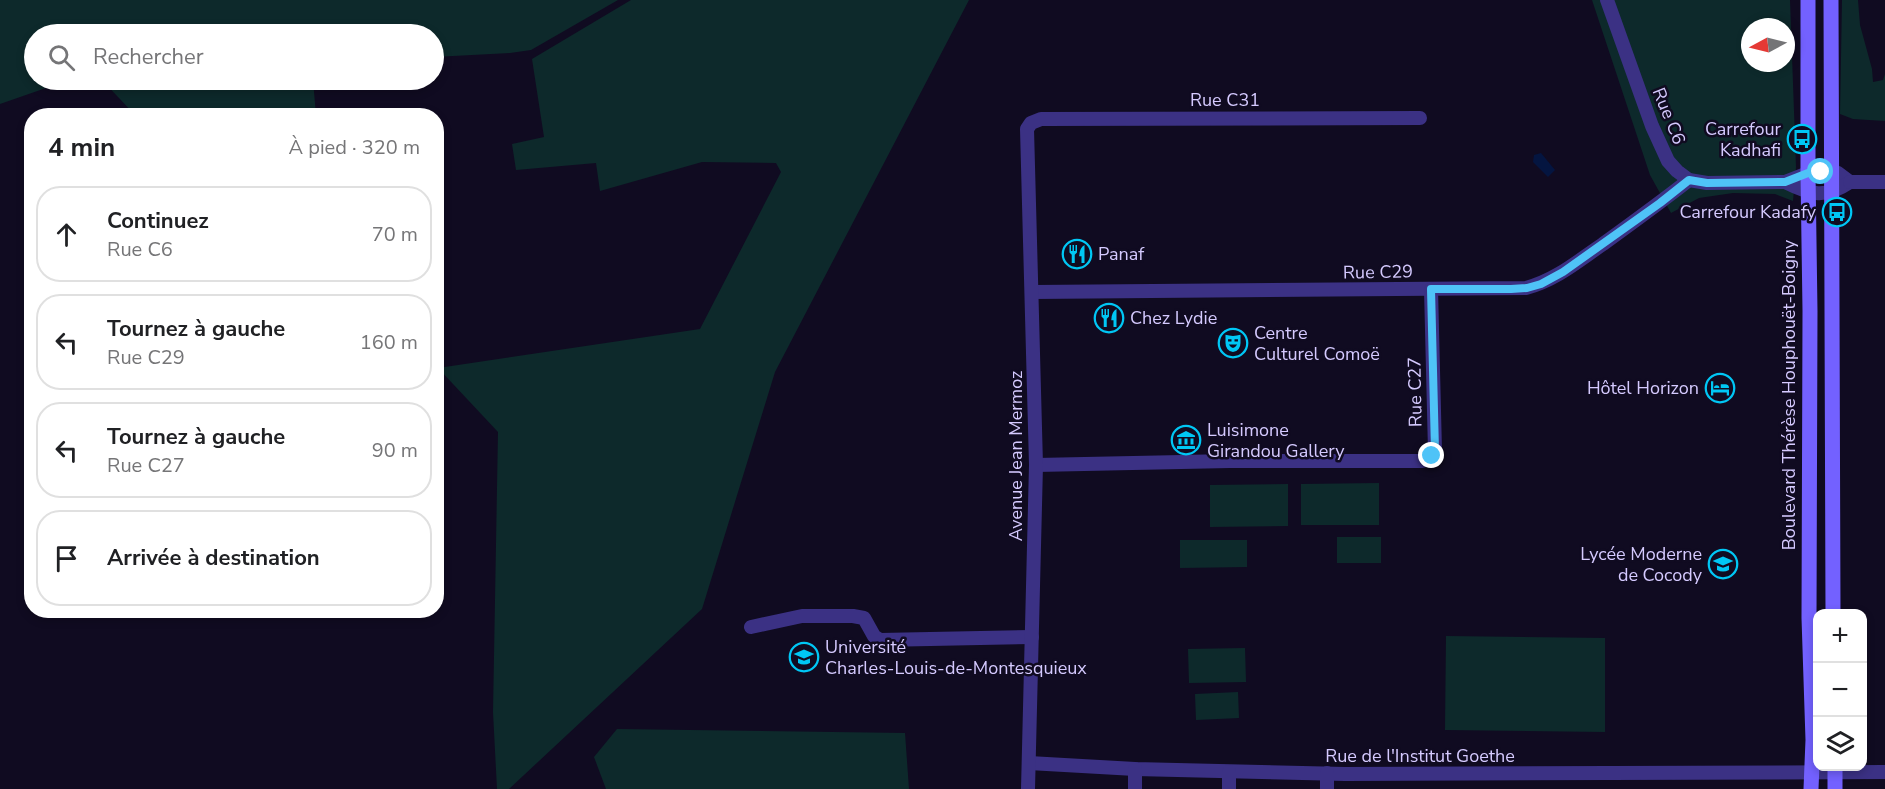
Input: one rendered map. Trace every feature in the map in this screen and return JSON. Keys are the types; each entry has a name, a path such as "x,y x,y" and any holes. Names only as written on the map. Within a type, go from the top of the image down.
{"main road":[{"name":"Boulevard Thérèse Houphouët-Boigny","path":"1808,0 1809,618 1813,740 1811,789"},
{"path":"1831,0 1833,609"},
{"path":"1835,771 1835,789"}],"street":[{"name":"Rue C6","path":"1608,0 1652,126 1668,161 1689,180"},
{"name":"Rue C31","path":"1030,123 1041,119 1420,118"},
{"name":"Avenue Jean Mermoz","path":"1028,789 1036,465 1027,129 1030,123"},
{"path":"1689,180 1707,183 1785,182 1808,173 1831,171 1850,182"},
{"name":"Rue C29","path":"1033,292 1527,288 1541,284 1573,265 1689,180"},
{"path":"1785,182 1808,193 1830,193 1850,182 1885,182"},
{"name":"Rue C27","path":"1036,465 1230,461 1422,461 1430,459 1435,451 1431,289"},
{"path":"751,627 802,616 853,616 864,618 874,636 880,640 1032,637"},
{"name":"Rue de l'Institut Goethe","path":"1029,763 1135,769 1327,774 1812,773 1827,771"},
{"path":"1135,769 1135,789"},
{"name":"Rue de l'Institut Goethe","path":"1860,771 1885,772"},
{"path":"1229,772 1229,789"},
{"path":"1327,774 1327,789"}],"green space":[{"path":"0,0 618,0 531,50 444,56 444,24 24,24 24,90 40,90 0,104"},
{"path":"631,0 969,0 775,372 702,609 509,789 497,789 493,712 498,432 444,374 444,367 700,329 781,172 776,163 702,162 600,191 596,163 516,170 512,144 544,137 532,59"},
{"path":"1592,0 1790,0 1791,18 1741,18 1741,72 1793,72 1796,167 1793,201 1775,194 1733,193 1699,198 1671,213 1650,175"},
{"path":"1842,0 1858,0 1860,25 1872,69 1873,82 1883,80 1885,74 1885,121 1853,119 1840,114"},
{"path":"111,90 314,90 315,108 128,108"},
{"path":"1379,483 1379,525 1301,525 1301,484"},
{"path":"1288,484 1288,526 1210,527 1210,485"},
{"path":"1337,537 1381,537 1381,563 1337,563"},
{"path":"1180,540 1247,540 1247,567 1180,568"},
{"path":"1446,636 1605,638 1605,732 1445,730"},
{"path":"1245,648 1246,682 1189,683 1188,649"},
{"path":"1238,692 1239,718 1196,720 1195,694"},
{"path":"617,729 905,733 909,789 606,789 594,757"}],"water":[{"path":"1541,153 1555,170 1548,177 1533,162 1534,155"}],"place":[{"name":"Carrefour Kadhafi","path":"1802,139"},
{"name":"Carrefour Kadafy","path":"1837,212"},
{"name":"Panaf","path":"1077,254"},
{"name":"Chez Lydie","path":"1109,318"},
{"name":"Centre Culturel Comoë","path":"1233,343"},
{"name":"Hôtel Horizon","path":"1720,388"},
{"name":"Luisimone Girandou Gallery","path":"1186,440"},
{"name":"Lycée Moderne de Cocody","path":"1723,564"},
{"name":"Université Charles-Louis-de-Montesquieux","path":"804,657"}],"route":[{"path":"1432,456 1435,451 1431,289 1511,289 1541,284 1563,272 1689,180 1707,183 1785,182 1808,173 1821,172"}]}
